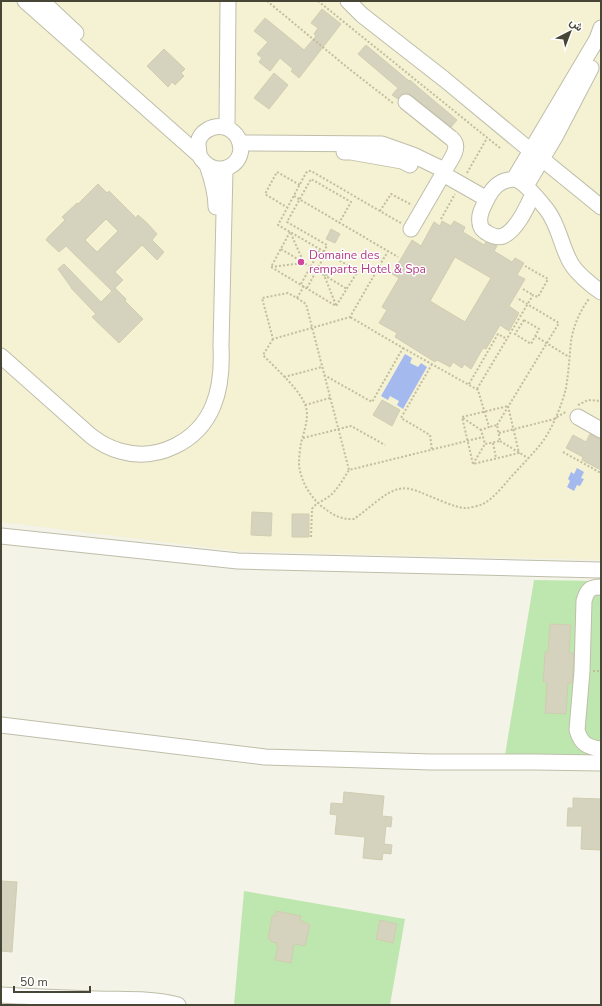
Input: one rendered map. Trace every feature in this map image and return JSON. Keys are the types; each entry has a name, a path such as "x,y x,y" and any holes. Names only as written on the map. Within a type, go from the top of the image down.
{"street":[{"path":"25,1 117,77"},
{"path":"1,345 90,436 107,446 122,452 136,454 151,454 167,450 182,443 194,433 202,425 211,411 217,394 222,370 217,346 216,197 212,177 201,155 200,138 209,129 221,126 233,131 238,136 240,148 238,158 235,163 225,169 219,170 212,168 201,155 117,77 42,1"},
{"path":"227,128 228,1"},
{"path":"348,1 362,15 449,83 601,207"},
{"path":"599,290 591,286 572,265 558,230 549,213 537,197 525,187 502,181 492,189 479,215 480,225 485,232 494,236 502,236 510,232 518,221 525,187 537,155 597,39 601,28"},
{"path":"537,155 555,137 601,49"},
{"path":"406,102 451,138 456,144 456,151 411,229"},
{"path":"240,148 351,152 402,161 442,174 487,199"},
{"path":"217,346 225,169"},
{"path":"1,356 53,397"},
{"path":"573,412 601,430"},
{"path":"1,536 238,561 601,570"},
{"path":"601,587 594,587 589,591 586,594 584,601 582,671 577,730 584,743 590,747 601,749"},
{"path":"1,725 265,757 432,762 601,763"},
{"path":"1,995 148,1000 178,1005"}],"path":[{"path":"267,1 348,68 401,108 406,102"},
{"path":"318,1 500,148"},
{"path":"358,271 278,225 308,171 312,171 411,229"},
{"path":"288,208 264,194 276,172 300,185"},
{"path":"324,252 327,245 287,222 311,179 351,202 339,223"},
{"path":"380,211 391,194 422,211"},
{"path":"294,196 398,257"},
{"path":"271,267 290,232"},
{"path":"290,232 304,263"},
{"path":"281,249 347,289"},
{"path":"301,284 320,250"},
{"path":"388,251 350,317 273,339 263,355 299,393 305,405 307,418 306,428 299,463 300,472 305,485 317,503 339,517 348,520 354,519 390,492 398,489 406,488 415,490 465,508 483,504 492,497 540,445 558,412 566,389 572,333 582,309 599,290"},
{"path":"307,288 326,253"},
{"path":"271,267 304,263"},
{"path":"523,289 538,297 548,279 525,266"},
{"path":"271,267 336,306"},
{"path":"324,275 358,271"},
{"path":"336,306 358,271"},
{"path":"324,275 336,306"},
{"path":"297,298 304,286"},
{"path":"273,339 262,298 288,293 306,304 349,470 333,493 326,499 317,503 312,509 311,537"},
{"path":"477,389 534,295"},
{"path":"481,430 496,425 559,323 517,298"},
{"path":"350,317 477,389 490,427"},
{"path":"524,320 539,329 535,336 531,344 515,334 524,320"},
{"path":"515,325 520,327"},
{"path":"469,384 498,334 507,339"},
{"path":"535,336 569,357"},
{"path":"324,375 372,402 403,348"},
{"path":"432,364 401,418 430,435 432,450"},
{"path":"284,377 322,367"},
{"path":"305,405 330,398"},
{"path":"498,433 554,419 573,412 588,400 601,401"},
{"path":"462,417 508,406"},
{"path":"508,406 520,453"},
{"path":"462,417 481,430 485,444 474,464"},
{"path":"462,417 474,464"},
{"path":"496,425 500,441"},
{"path":"303,438 351,426 385,445"},
{"path":"349,470 483,437"},
{"path":"485,444 500,441 528,458"},
{"path":"493,442 496,458"},
{"path":"563,452 601,473"},
{"path":"474,464 520,453"}],"shaded area":[{"name":"Domaine des remparts Hotel & Spa","path":"1,1 601,1 601,560 237,551 1,522"}],"green space":[{"path":"534,580 601,581 601,756 505,755"},
{"path":"244,891 405,919 390,1005 234,1005"}],"water":[{"path":"405,354 412,358 410,363 418,367 421,363 427,367 403,409 397,405 399,401 390,396 388,400 381,396"},
{"path":"577,468 584,472 581,478 584,479 580,486 577,485 574,491 567,487 570,481 568,479 571,472 574,474"}],"building":[{"path":"322,9 341,24 299,78 291,71 293,69 280,58 270,71 259,62 262,58 257,54 268,42 254,31 265,18 304,50 316,36 314,34 318,28 311,23"},
{"path":"366,45 457,120 451,127 411,95 407,93 403,94 399,96 398,99 392,95 398,88 358,54"},
{"path":"164,49 185,69 181,73 184,76 175,85 172,82 168,87 147,66"},
{"path":"274,73 288,85 269,109 254,98"},
{"path":"98,184 107,193 109,191 136,218 138,215 147,223 157,234 152,240 164,252 157,260 142,245 115,272 123,280 112,291 66,246 59,252 46,240 65,220 62,217 77,203 78,204","holes":["106,219 118,231 97,252 85,240"]},
{"path":"442,221 451,226 454,221 465,227 463,232 484,245 486,242 497,246 494,251 512,262 515,258 524,263 517,275 525,279 509,306 519,313 509,331 500,325 486,349 483,348 471,369 464,364 462,368 453,362 450,367 437,360 435,362 395,337 397,333 379,323 387,310 382,307 399,278 392,274 412,240 421,246 434,222 440,226","holes":["455,257 491,278 465,322 430,301"]},
{"path":"331,229 340,234 335,243 326,239"},
{"path":"64,264 101,302 115,288 126,299 125,301 143,319 119,343 92,317 96,314 71,288 58,269"},
{"path":"382,400 400,410 392,426 373,415"},
{"path":"590,434 601,439 601,470 582,460 583,457 566,448 573,435 586,442"},
{"path":"252,512 272,513 271,536 251,535"},
{"path":"292,514 309,514 309,537 292,537"},
{"path":"550,624 571,625 569,653 574,653 572,683 568,683 566,714 545,713 547,682 543,682 545,652 548,652"},
{"path":"344,792 384,796 382,816 392,817 391,827 386,826 384,844 392,845 391,854 383,853 382,860 363,858 365,837 335,834 337,815 330,814 331,803 343,804"},
{"path":"573,798 601,799 601,850 581,849 582,826 567,826 568,808 573,808"},
{"path":"1,881 17,882 12,952 1,951"},
{"path":"276,911 301,916 300,920 310,925 305,946 294,944 291,963 275,960 278,946 276,945 277,943 271,942 271,939 268,939 272,916 275,916"},
{"path":"380,920 397,924 393,943 376,939"}],"place":[{"name":"Domaine des remparts Hotel & Spa","path":"301,262"}]}
